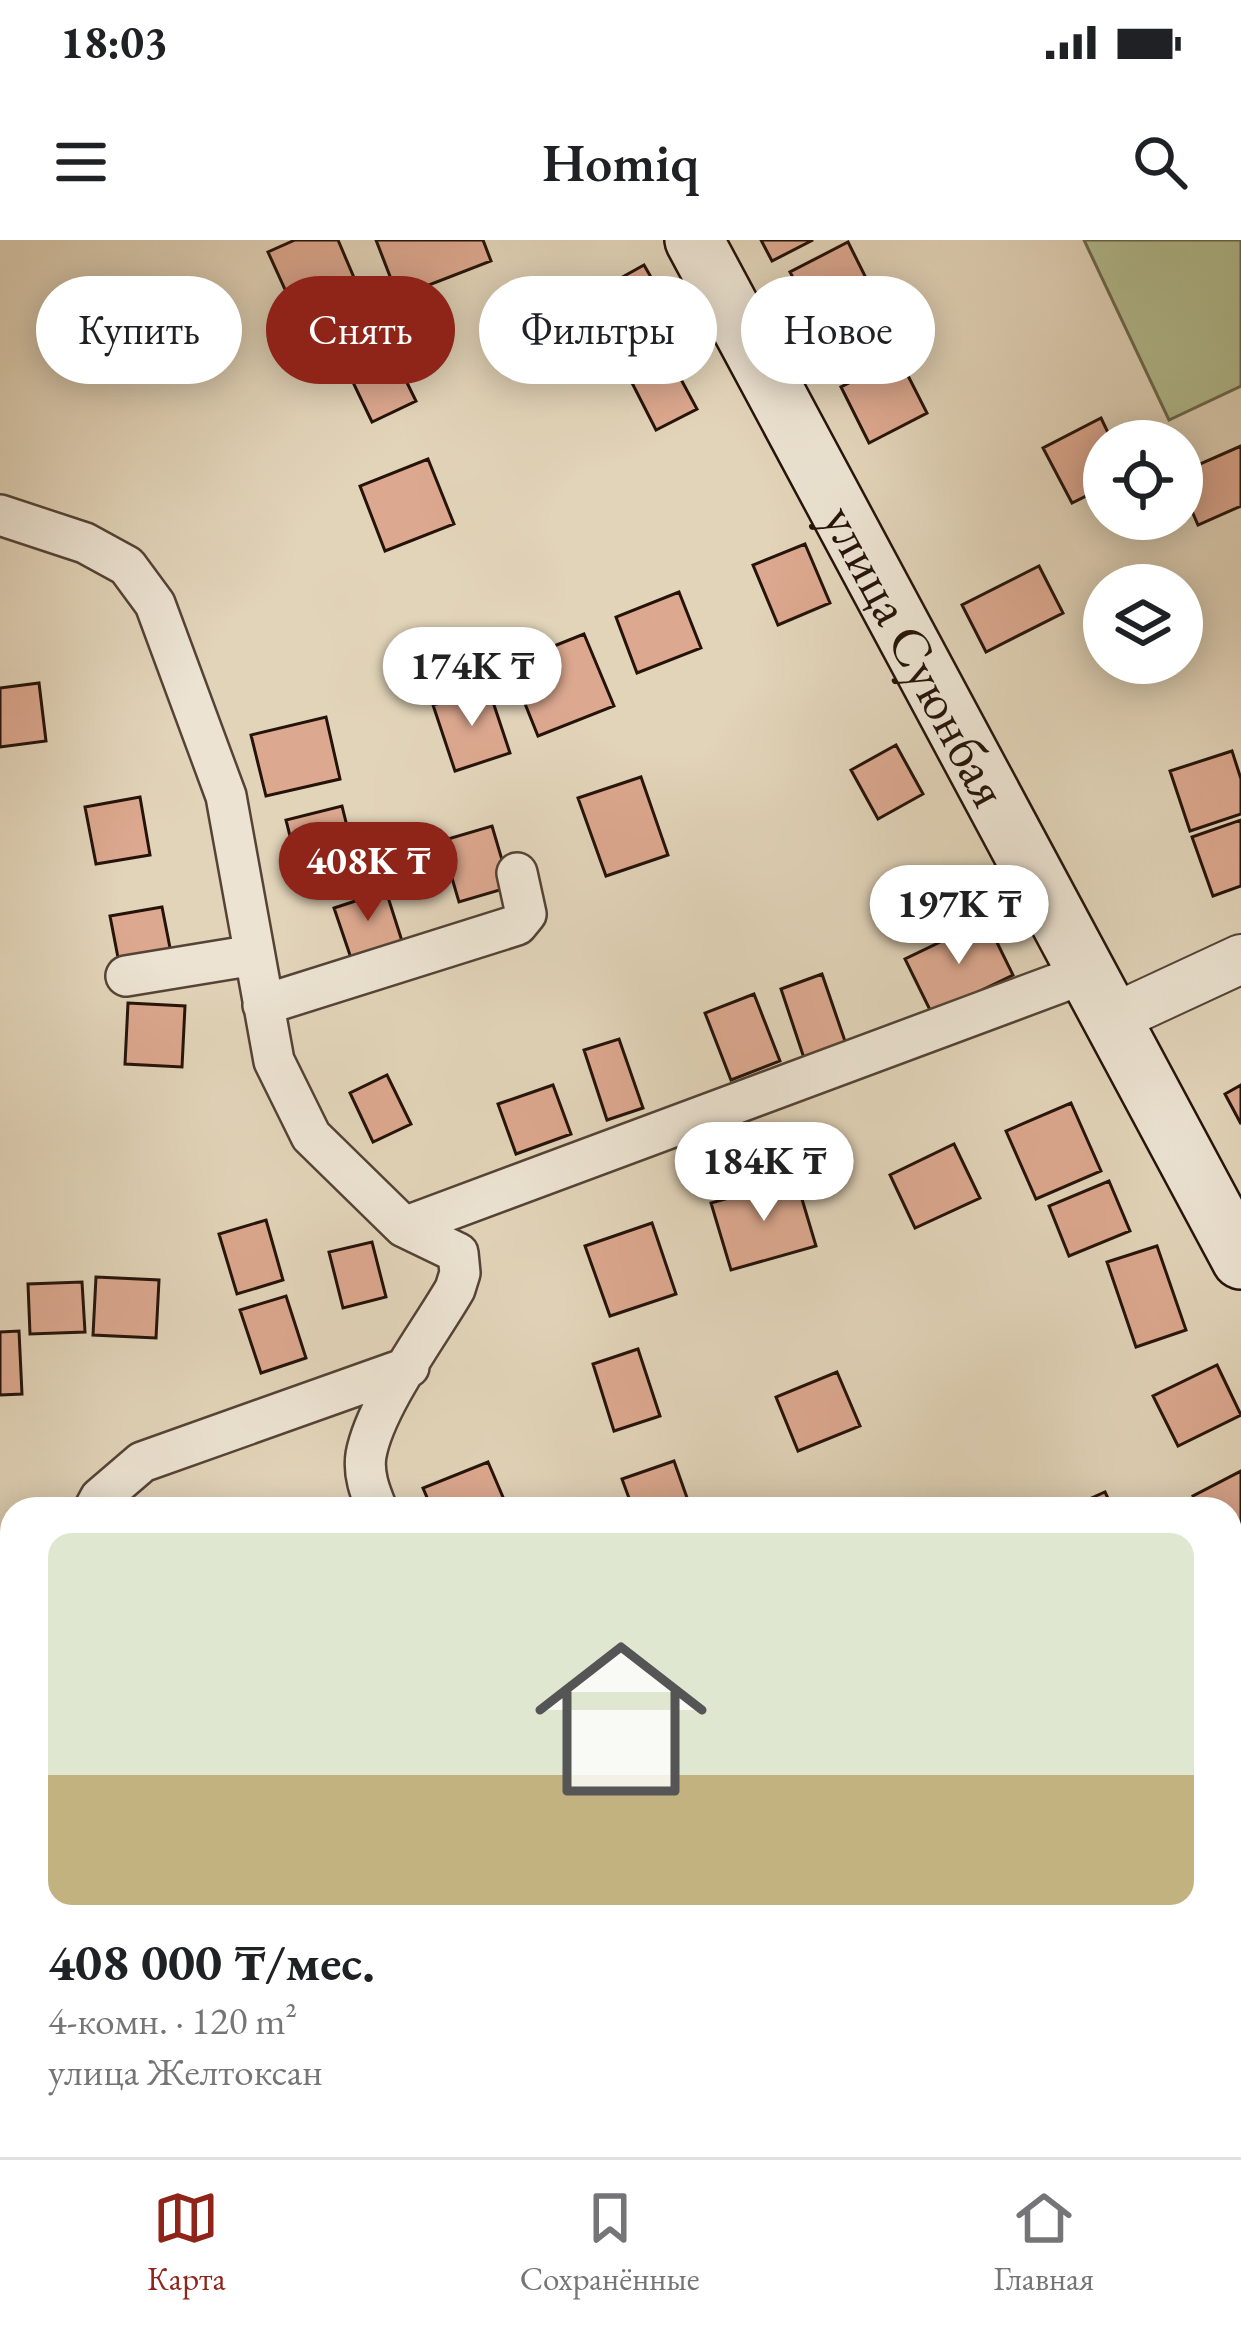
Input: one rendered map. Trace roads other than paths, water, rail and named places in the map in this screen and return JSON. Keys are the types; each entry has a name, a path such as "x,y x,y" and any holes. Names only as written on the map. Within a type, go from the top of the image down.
{"main road":[{"name":"улица Суюнбая","path":"694,240 1241,1260"}],"street":[{"path":"0,514 86,543 127,566 155,604 226,796 274,1061 311,1136 404,1227 458,1253 460,1273 455,1289 380,1416 365,1458 372,1497"},
{"path":"263,1005 517,925 526,914 517,873"},
{"path":"126,976 254,956"},
{"path":"404,1227 1102,995 1241,959"},
{"path":"101,1497 142,1462 410,1367"}]}
